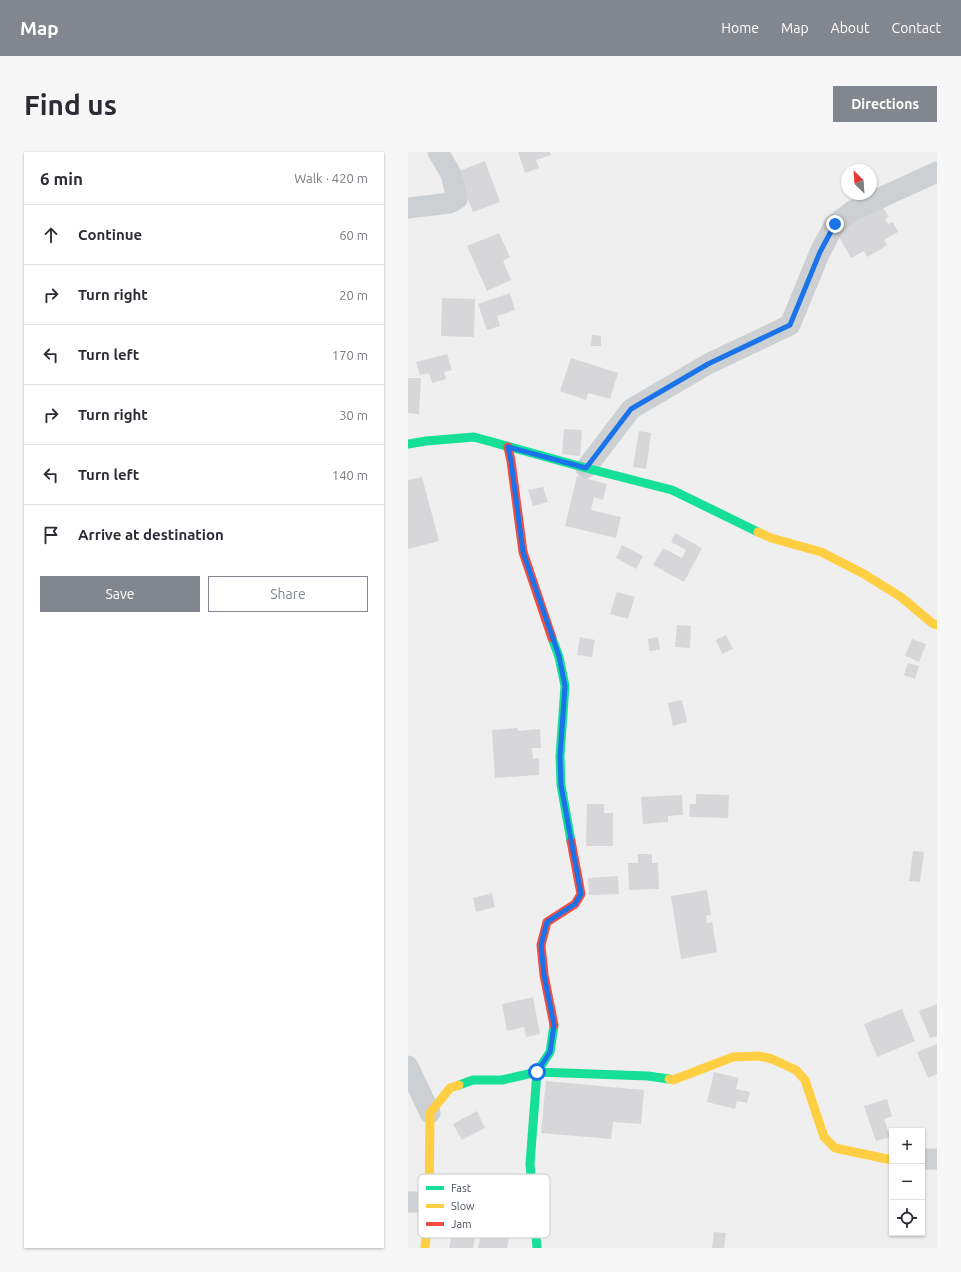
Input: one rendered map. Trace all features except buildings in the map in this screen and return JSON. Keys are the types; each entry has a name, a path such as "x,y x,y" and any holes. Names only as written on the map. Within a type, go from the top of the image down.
{"street":[{"path":"408,208 450,203 457,199 451,174 438,152"},
{"path":"586,468 631,409 708,364 790,325 820,252 835,224 854,210 937,172"},
{"path":"408,444 474,437 672,490 772,538 821,552 864,574 901,598 932,623 937,625"},
{"path":"508,447 523,552 559,656 565,686 560,756 561,785 581,894 575,904 547,922 541,945 544,975 554,1025 550,1052 537,1072 530,1164 531,1174"},
{"path":"430,1113 450,1088 474,1080 502,1080 537,1072 648,1076 673,1080 733,1057 759,1056 772,1059 796,1070 805,1080 824,1137 835,1148 889,1159"},
{"path":"408,1066 430,1113 429,1174"},
{"path":"925,1159 937,1159"},
{"path":"425,1248 426,1238"},
{"path":"536,1238 537,1248"}],"traffic: fast":[{"path":"408,444 474,437 672,490 758,532"},
{"path":"552,638 559,657 565,686 560,756 561,785 571,841"},
{"path":"531,1174 530,1164 537,1072 550,1052 554,1025"},
{"path":"459,1085 473,1080 502,1080 537,1072 648,1076 669,1079"},
{"path":"536,1238 537,1248"}],"traffic: slow":[{"path":"758,532 771,538 821,552 864,574 901,597 932,623 937,625"},
{"path":"669,1079 673,1080 733,1057 759,1056 772,1059 796,1070 805,1080 824,1137 835,1148 889,1159"},
{"path":"429,1174 430,1113 450,1088 459,1085"},
{"path":"425,1248 426,1238"}],"traffic: jam":[{"path":"508,447 523,552 552,638"},
{"path":"554,1025 544,975 541,945 547,922 575,904 581,894 571,841"}],"route":[{"path":"537,1072 550,1052 554,1025 544,975 541,945 547,922 575,904 581,894 561,785 560,756 565,686 559,656 523,552 508,447 586,468 631,409 708,364 790,325 820,252 835,224"}]}
